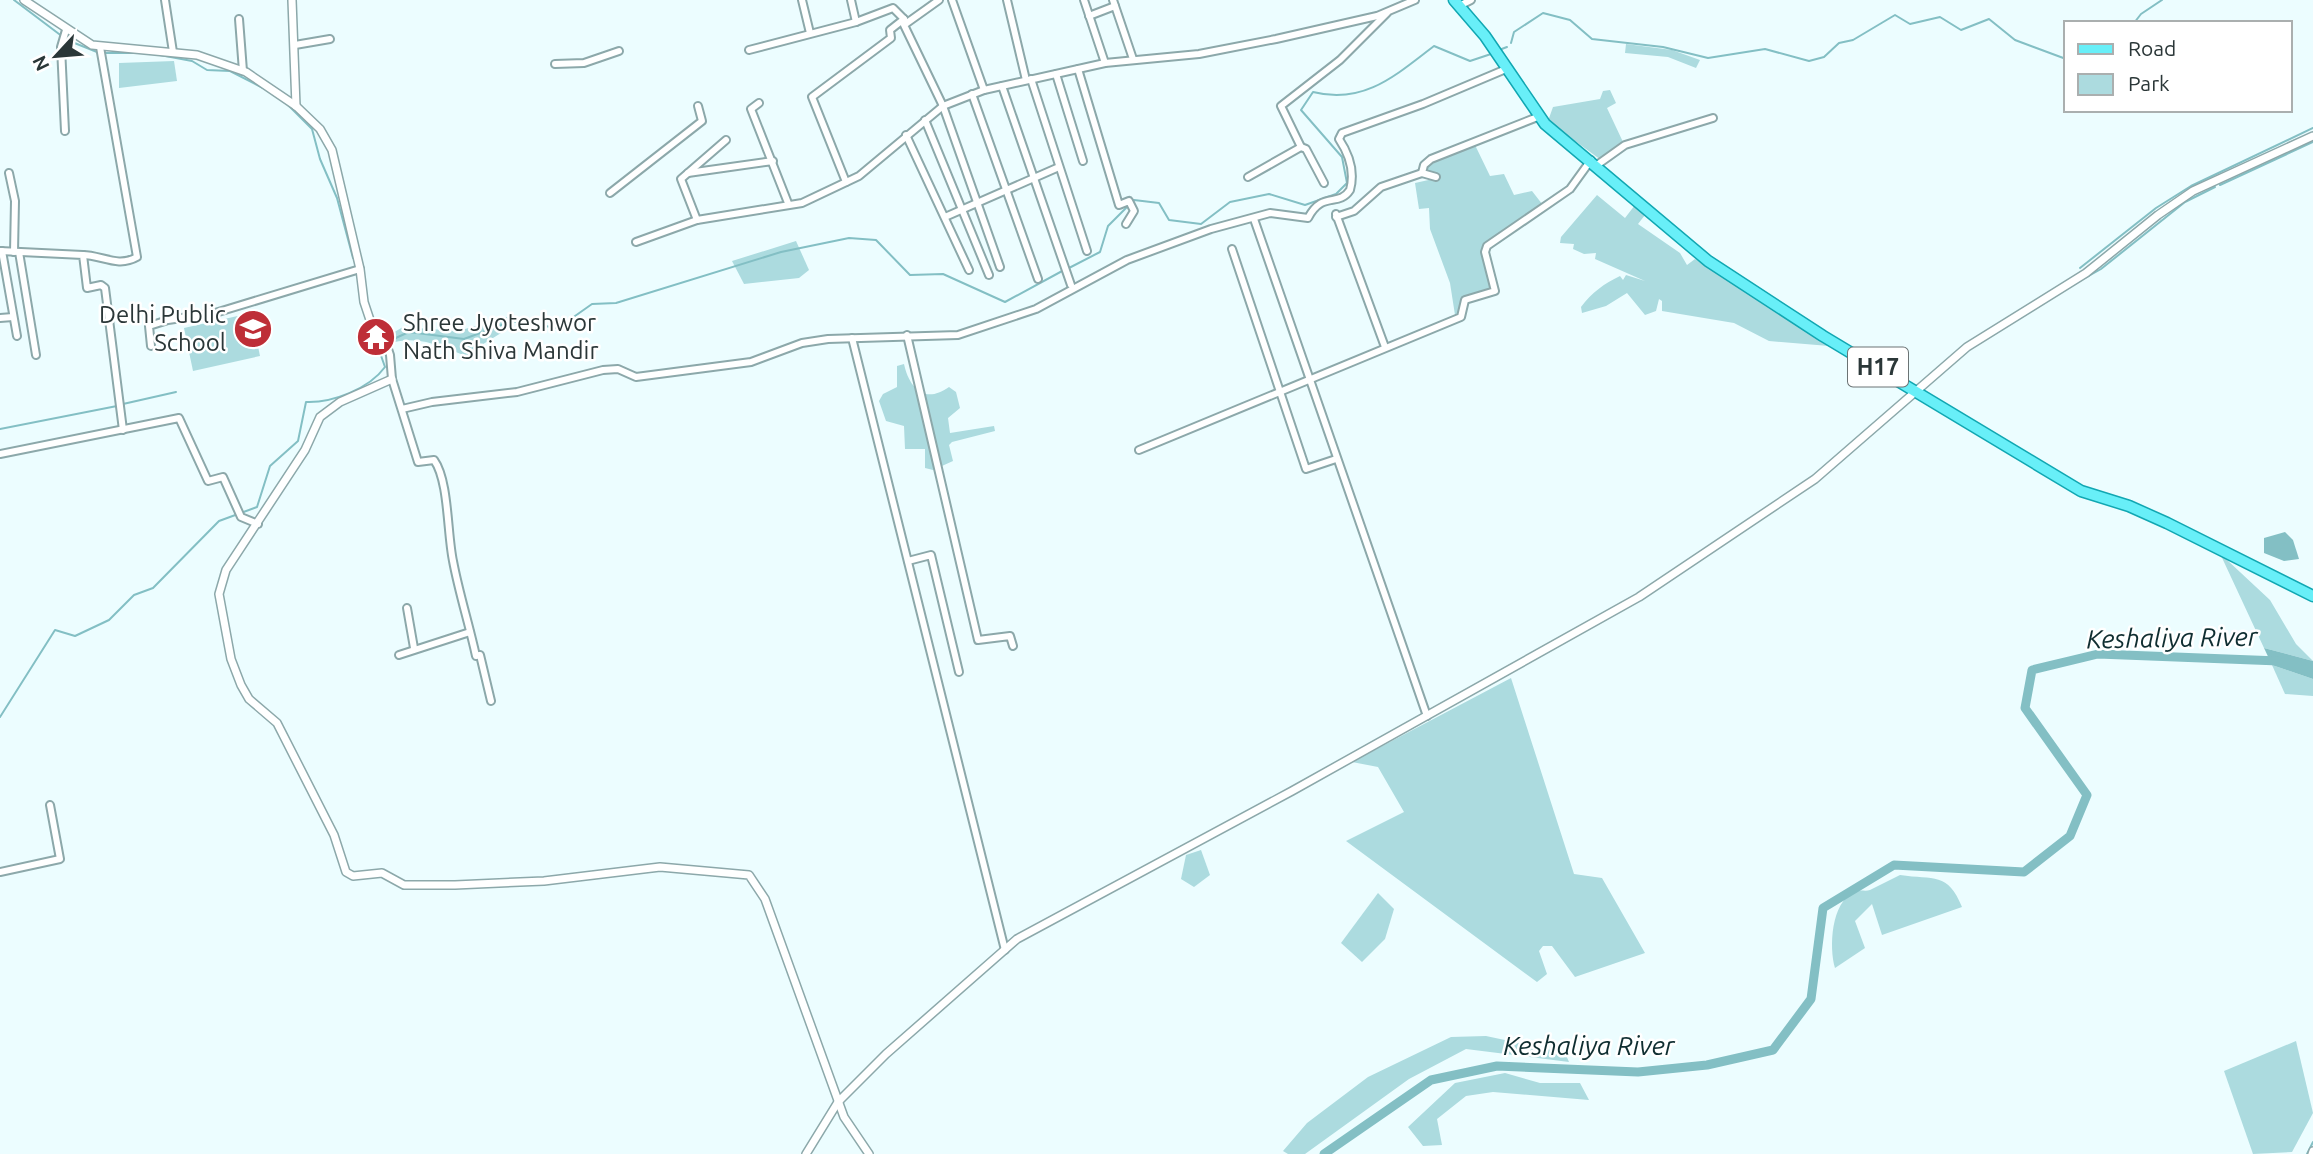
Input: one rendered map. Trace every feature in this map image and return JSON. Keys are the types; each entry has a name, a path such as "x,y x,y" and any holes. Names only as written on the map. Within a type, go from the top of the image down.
{"main road":[{"name":"H17","path":"1457,3 1489,43 1539,116 1654,219 1708,261 1798,320 2081,491 2154,517 2313,596"}],"street":[{"path":"24,0 66,30 100,47 197,55 243,71 296,106 320,129 332,150 370,320 386,343 392,379 418,462 434,460 438,465 444,487 453,563 491,701"},
{"path":"164,0 173,52"},
{"path":"292,0 296,106"},
{"path":"802,0 810,33"},
{"path":"851,0 856,22"},
{"path":"846,182 812,97 891,38 890,30 939,0"},
{"path":"953,0 984,90"},
{"path":"1007,0 1028,79 1087,251"},
{"path":"1084,0 1105,63"},
{"path":"636,242 697,219 788,203 802,203 859,176 943,106 984,90 1105,63 1199,54 1326,28 1388,12 1416,0"},
{"path":"1457,3 1471,0"},
{"path":"1089,16 1114,3 1133,59"},
{"path":"749,50 856,22 893,8 905,21 904,25 943,106 1000,267"},
{"path":"1324,183 1306,149 1301,147 1281,106 1340,60 1388,12"},
{"path":"239,19 243,71"},
{"path":"65,131 61,47 66,30"},
{"path":"295,45 330,39"},
{"path":"17,337 1,251 94,255 109,262 137,257 100,47"},
{"path":"555,64 584,62 619,51"},
{"path":"402,409 432,402 517,392 603,370 618,369 636,377 751,362 802,343 907,335 958,335 1058,299 1076,286 1148,251 1219,226 1255,219 1259,214 1270,213 1308,218 1311,208 1319,203 1348,194 1352,175 1348,156 1339,139 1342,133 1423,104 1503,64"},
{"path":"1078,69 1119,205 1132,205 1126,224"},
{"path":"1056,74 1083,160"},
{"path":"1002,86 1071,285"},
{"path":"972,94 1038,279"},
{"path":"759,103 751,108 788,203"},
{"path":"610,193 702,121 698,106"},
{"path":"1422,173 1424,165 1431,159 1539,116"},
{"path":"1139,450 1461,317 1465,300 1494,293 1485,252 1487,246 1570,189 1594,163 1625,145 1713,118"},
{"path":"926,120 989,275"},
{"path":"906,135 969,270"},
{"path":"806,1154 838,1102 886,1054 1025,934 1427,716 1639,597 1815,479 1967,346 2086,273 2156,216 2193,191 2313,136"},
{"path":"697,219 681,179 726,140"},
{"path":"1248,177 1301,147"},
{"path":"688,173 773,161"},
{"path":"945,217 1059,167"},
{"path":"9,173 15,201 17,252 36,355"},
{"path":"1385,347 1336,216 1354,211 1389,183 1422,173 1436,177"},
{"path":"1255,219 1427,716"},
{"path":"1232,249 1306,470 1336,459"},
{"path":"83,255 87,288 101,285 105,288 123,430"},
{"path":"151,346 149,326 215,313 360,269"},
{"path":"0,318 13,317"},
{"path":"907,335 978,640 1010,636 1013,646"},
{"path":"852,338 1004,950"},
{"path":"392,379 324,412 315,424 305,450 221,579 219,594 231,659 249,699 277,723 299,771 329,824 346,873 353,876 382,873 404,885 554,880 660,867 749,875 765,899 844,1117 869,1154"},
{"path":"0,454 182,419 208,481 223,477 241,517 258,524"},
{"path":"908,561 931,555 959,672"},
{"path":"407,608 414,648"},
{"path":"399,655 470,632"},
{"path":"0,872 60,859 50,805"}],"green space":[{"path":"1626,44 1672,50 1700,60 1696,68 1668,57 1625,53"},
{"path":"174,61 177,81 119,88 119,63"},
{"path":"1610,90 1616,103 1607,108 1623,142 1601,160 1548,121 1553,107 1600,99 1603,91"},
{"path":"1475,145 1490,176 1504,174 1514,195 1532,191 1546,209 1498,244 1484,244 1482,252 1492,290 1464,297 1460,312 1455,315 1450,283 1430,229 1429,208 1419,209 1415,183 1433,179 1426,172 1430,162"},
{"path":"1597,195 1625,218 1635,205 1645,215 1638,224 1680,253 1687,265 1695,259 1829,346 1769,341 1734,323 1662,311 1662,301 1659,299 1656,311 1645,315 1627,293 1606,306 1582,313 1581,307 1589,297 1620,276 1623,280 1626,275 1645,281 1595,259 1596,253 1584,254 1573,249 1574,244 1560,243 1561,237"},
{"path":"796,241 809,270 799,278 744,284 732,261"},
{"path":"251,313 260,356 193,371 184,328"},
{"path":"507,317 511,327 480,346 472,358 425,342 395,342 391,334 403,327 458,331"},
{"path":"904,364 910,380 919,391 932,394 949,387 956,392 960,408 948,418 950,433 994,426 995,431 952,442 949,445 953,461 933,470 925,468 925,449 905,449 904,426 886,421 879,401 883,394 897,387 897,366"},
{"path":"2217,547 2225,551 2226,559 2270,600 2296,644 2313,661 2264,648"},
{"path":"2272,665 2313,679 2313,696 2285,694"},
{"path":"1511,678 1574,874 1602,878 1645,953 1575,977 1552,946 1543,946 1539,951 1547,974 1537,982 1346,841 1404,812 1378,767 1352,762"},
{"path":"1201,850 1210,875 1194,887 1181,879 1186,855"},
{"path":"1900,875 1931,878 1945,883 1957,896 1962,907 1882,935 1872,904 1855,921 1865,948 1835,968 1832,938 1840,906 1854,892 1870,890"},
{"path":"1378,893 1394,909 1385,939 1362,962 1341,943"},
{"path":"1486,1036 1565,1053 1569,1062 1466,1049 1409,1079 1305,1154 1288,1154 1283,1151 1307,1123 1368,1077 1451,1037"},
{"path":"2296,1041 2313,1113 2292,1152 2253,1154 2224,1071"},
{"path":"1505,1073 1540,1083 1580,1083 1589,1100 1493,1092 1466,1096 1437,1119 1442,1145 1423,1146 1408,1127 1455,1083"}],"shaded area":[{"path":"2285,532 2293,540 2299,559 2284,561 2264,553 2264,538"},
{"path":"2264,648 2313,661 2313,679 2272,665"}],"waterway":[{"path":"14,0 63,37"},
{"path":"2136,21 2162,0"},
{"path":"1511,43 1514,32 1543,13 1570,20 1592,39 1663,47 1708,58 1765,49 1809,61 1824,57 1839,43 1853,40 1895,15 1910,24 1940,17 1961,30 1989,19 2015,40 2064,58"},
{"path":"67,40 97,52"},
{"path":"1069,268 1100,252 1108,226 1134,200 1159,203 1169,220 1201,224 1230,202 1269,194 1305,205 1336,194 1347,183 1342,157 1301,110 1313,92 1331,95 1364,91 1392,77 1434,46 1470,61 1491,54"},
{"path":"1499,50 1507,47"},
{"path":"105,53 137,53"},
{"path":"160,55 192,61 207,70 230,71 263,88"},
{"path":"288,105 312,129 320,159 337,198 353,258"},
{"path":"2080,268 2156,208 2191,186 2313,128"},
{"path":"2220,185 2313,142"},
{"path":"2085,278 2101,269 2185,202 2215,187"},
{"path":"389,341 409,332 464,339 512,321 558,328 592,304 616,303 781,252 849,238 876,240 910,275 943,274 1005,302 1064,270"},
{"path":"0,717 55,630 75,636 109,620 134,595 153,588 219,521 257,507 270,466 298,441 306,402 338,397 370,382 385,367 379,350 385,345"},
{"path":"123,404 176,392"},
{"path":"0,429 117,406"},
{"name":"Keshaliya River","path":"1324,1154 1431,1080 1497,1066 1638,1072 1707,1065 1773,1050 1811,999 1823,908 1894,865 2024,872 2070,836 2087,795 2025,708 2032,670 2098,654 2279,661"},
{"path":"2307,1154 2313,1142"}],"place":[{"name":"Delhi Public School","path":"253,329"},
{"name":"Shree Jyoteshwor Nath Shiva Mandir","path":"376,337"}]}
